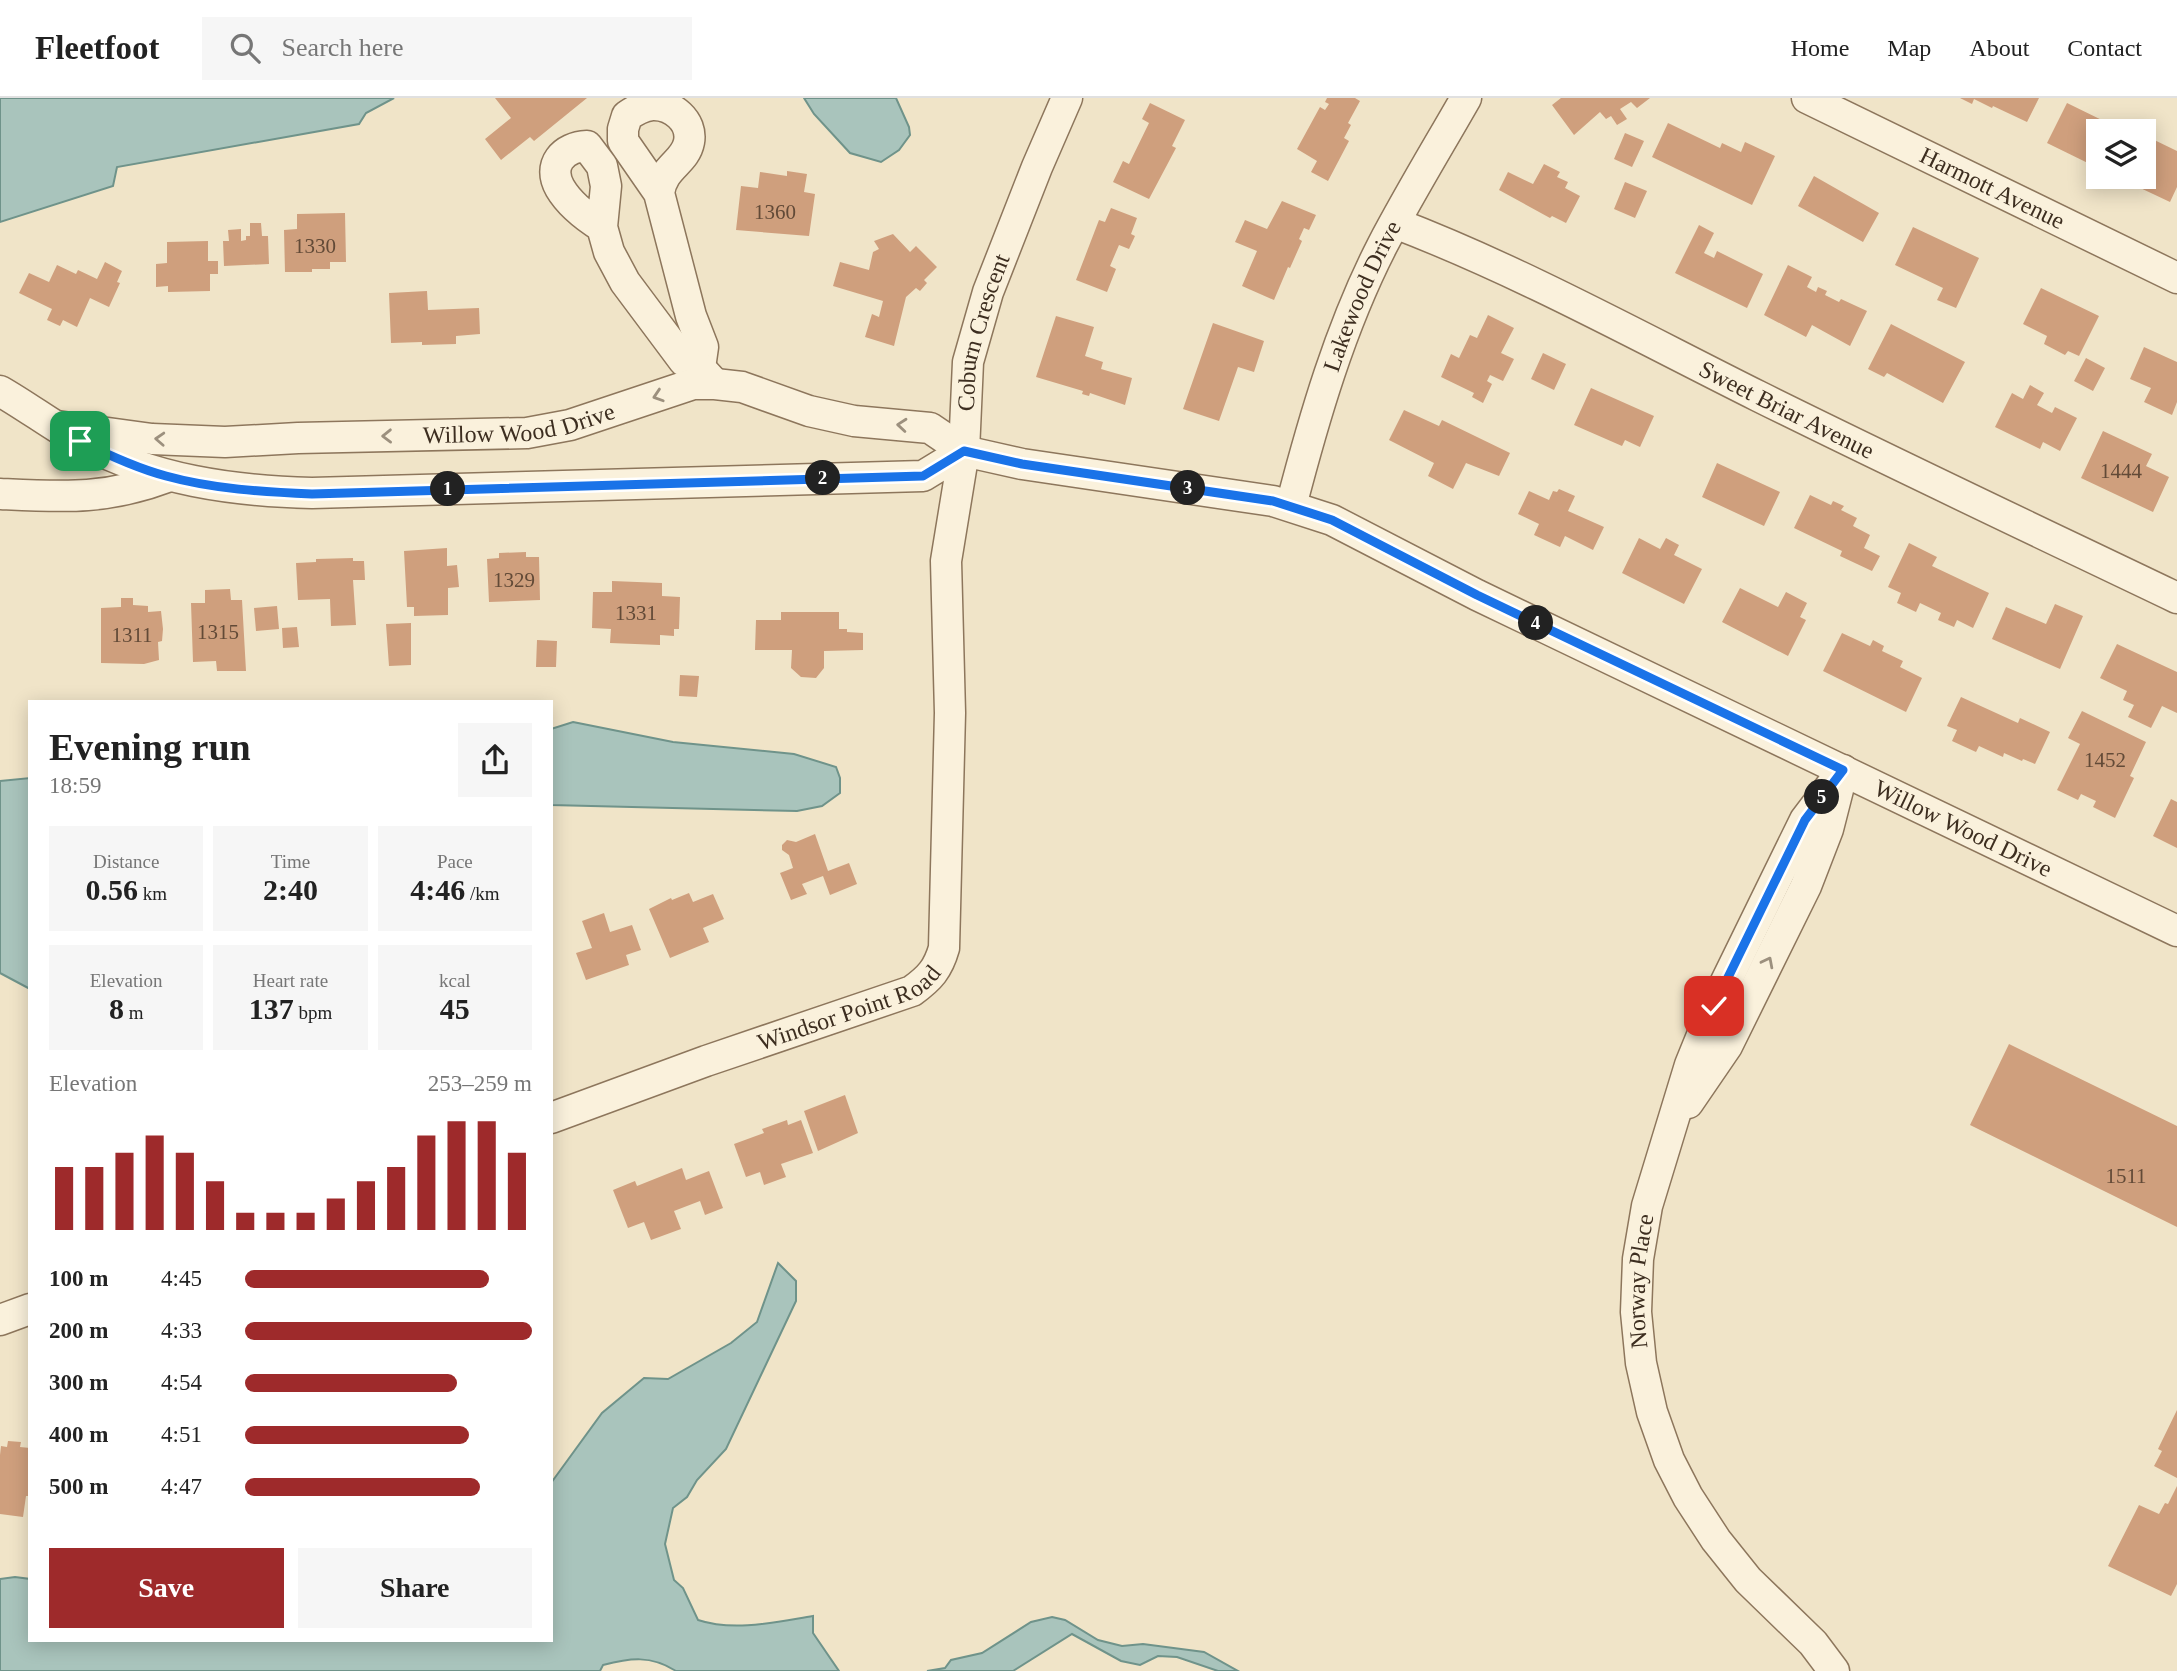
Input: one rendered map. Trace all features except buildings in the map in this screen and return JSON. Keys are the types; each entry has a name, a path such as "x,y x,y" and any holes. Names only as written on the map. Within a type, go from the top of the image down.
{"street":[{"name":"Coburn Crescent","path":"949,748 946,561 964,451 968,362 988,292 1067,98"},
{"name":"Lakewood Drive","path":"1292,506 1308,439 1335,357 1368,277 1395,223 1466,98"},
{"name":"Harmott Avenue","path":"1807,98 2177,278"},
{"path":"659,193 691,316 703,347 707,376"},
{"name":"Sweet Briar Avenue","path":"1395,223 1450,244 1534,284 1867,450 2177,597"},
{"path":"601,227 609,252 625,282 684,361 707,376"},
{"name":"Willow Wood Drive","path":"57,425 152,439 225,442 527,433 570,425 693,384 707,376 809,411 854,421 930,428 964,451 1022,464 1273,501 1332,520 1477,595 2177,931"},
{"name":"Willow Wood Drive","path":"0,391 80,441 121,461 167,477 224,487 312,494 923,476 964,451"},
{"path":"0,494 101,495 135,489 167,477"},
{"name":"Windsor Point Road","path":"553,1117 912,990 929,979 939,964 944,948 949,748"},
{"name":"Norway Place","path":"1834,1671 1813,1643 1748,1580 1716,1540 1688,1497 1673,1467 1652,1412 1641,1363 1636,1312 1638,1259 1647,1206 1672,1126 1727,1046 1806,886 1828,829 1843,770"},
{"path":"0,1320 28,1310"}],"water":[{"path":"0,98 394,98 366,113 359,124 117,167 113,186 0,222"},
{"path":"804,98 896,98 910,135 899,150 881,162 850,153 814,114"},
{"path":"573,722 673,742 794,754 836,767 840,778 840,793 822,806 797,811 553,805 553,728"},
{"path":"28,778 28,988 0,973 0,781"},
{"path":"778,1263 796,1281 796,1301 726,1449 697,1480 687,1497 673,1508 665,1544 674,1580 683,1588 698,1620 740,1626 813,1616 813,1633 839,1671 676,1671 658,1662 640,1659 603,1665 600,1671 0,1671 0,1579 15,1577 28,1579 28,1642 553,1642 553,1480 602,1413 644,1378 668,1379 731,1343 757,1322"},
{"path":"1052,1617 1065,1620 1098,1640 1122,1646 1143,1644 1204,1652 1238,1671 1218,1671 1177,1657 1158,1656 1140,1665 1121,1661 1072,1634 1013,1671 927,1671 945,1668 951,1660 982,1653 1031,1622"}],"route":[{"path":"80,441 121,461 167,477 224,487 312,494 923,476 964,451 1022,464 1273,501 1332,520 1477,595 1843,770 1805,820 1714,1006"}]}
